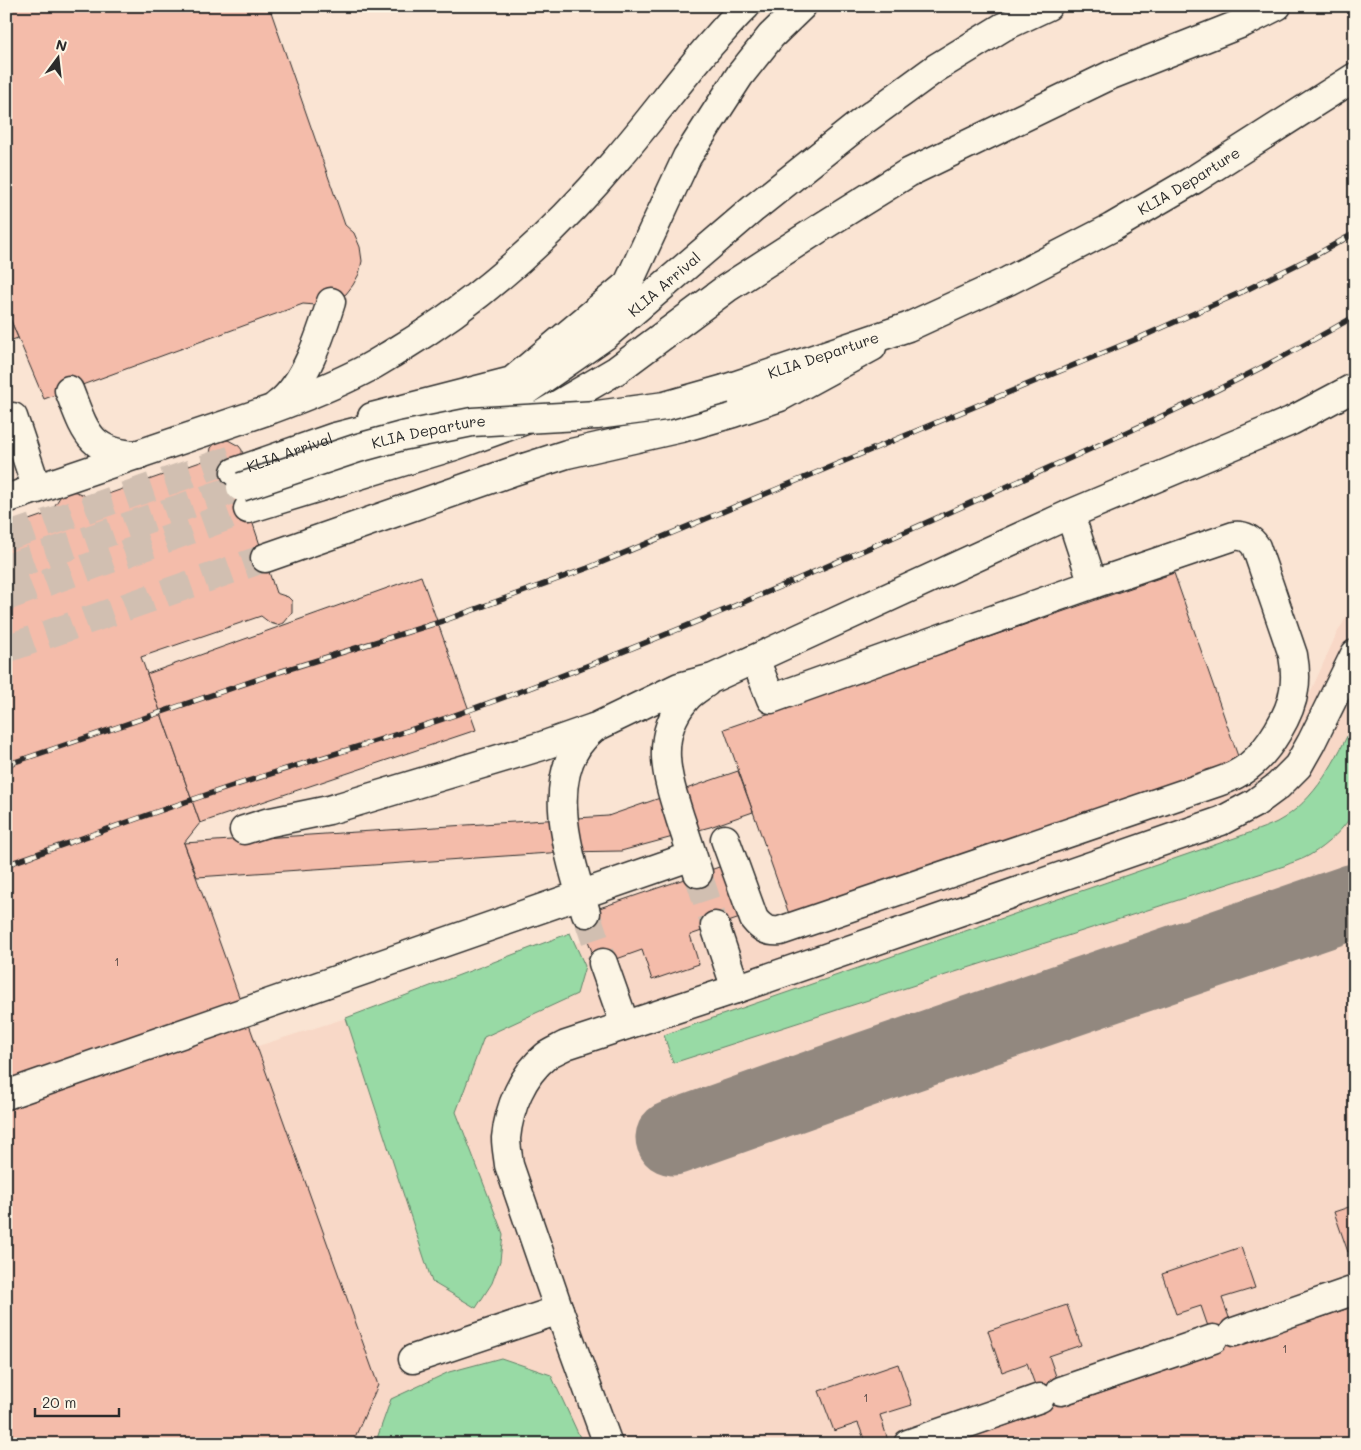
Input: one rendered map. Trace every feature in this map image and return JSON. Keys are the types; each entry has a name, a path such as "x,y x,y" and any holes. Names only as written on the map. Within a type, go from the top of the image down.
{"main road":[{"path":"6,499 272,410 310,395 363,370 422,335 466,305 510,270 558,225 617,160 694,63 746,6"},
{"path":"242,481 384,413 512,381 628,284 687,158 706,127 740,75 771,36 802,6"},
{"name":"KLIA Arrival","path":"242,481 344,435 378,426 469,412 501,402 524,392 606,335 754,208 862,122 936,68 1003,27 1048,6"},
{"path":"242,481 454,446 542,414 617,370 727,288 908,173 1111,74 1245,22 1277,6"},
{"name":"KLIA Departure","path":"242,481 402,436 472,422 597,415 665,406 725,389 908,327 1008,280 1111,228 1195,179 1355,78"},
{"path":"272,410 286,398 300,380 331,302"},
{"path":"265,558 567,454 733,414 780,397 908,327"},
{"path":"255,827 329,810 542,746 594,728 679,687 713,678 1070,514 1291,421 1355,387"},
{"path":"69,390 83,426 92,439 105,448 121,454 140,455"},
{"path":"13,416 37,489"},
{"path":"1070,514 1093,584"},
{"path":"725,839 754,919 760,927 770,932 780,931 1218,782 1239,773 1257,759 1272,739 1288,710 1294,690 1295,667 1284,628 1256,547 1241,535 1093,584 771,699 755,659"},
{"path":"608,1444 509,1165 506,1139 510,1114 520,1089 533,1068 546,1056 566,1045 736,989 1221,821 1256,803 1278,786 1298,766 1355,654"},
{"path":"6,1095 298,995 695,865 668,782 665,764 666,747 670,727 686,699 713,678"},
{"path":"583,903 570,856 563,811 563,790 568,760 584,736 594,728"},
{"path":"715,926 736,989"},
{"path":"603,963 625,1025"},
{"path":"908,1444 1355,1290"},
{"path":"413,1359 559,1310"}],"shaded area":[{"path":"1355,602 1355,1444 6,1444 6,704 141,657 200,823 184,843 258,1046 346,1018 570,933 575,944 594,936 735,891 752,937 767,944 1082,839 1261,776 1289,740 1336,635"}],"green space":[{"path":"1355,720 1355,810 1335,836 1307,857 673,1063 664,1035 1277,822 1303,803 1324,778"},
{"path":"570,933 585,966 577,994 484,1037 456,1112 503,1234 500,1261 492,1283 476,1308 432,1282 346,1018"},
{"path":"501,1358 551,1375 583,1444 375,1444 391,1399 449,1372"}],"building":[{"path":"6,6 269,6 345,225 354,233 360,247 362,261 359,274 346,294 331,302 316,305 303,304 44,399 6,309"},
{"path":"6,309 18,338 6,342"},
{"path":"228,440 239,446 242,450 248,509 276,593 288,597 292,601 292,613 284,623 277,625 270,623 261,616 141,657 200,823 184,843 378,1385 352,1444 6,1444 6,528 55,511 55,505 62,494 70,491 76,492 84,495 88,501 209,459 211,448 215,443"},
{"path":"1174,573 1240,762 790,917 724,729"},
{"path":"421,576 476,730 200,823 147,674"},
{"path":"738,771 753,812 710,827 621,851 564,852 197,877 184,843 608,816"},
{"path":"722,866 740,918 690,935 699,964 652,980 642,950 597,966 579,915"},
{"path":"1355,1205 1355,1250 1348,1252 1334,1212"},
{"path":"1241,1247 1255,1288 1222,1298 1239,1345 1355,1306 1355,1444 952,1444 1045,1412 1027,1363 1002,1372 988,1331 1067,1305 1081,1345 1049,1356 1066,1405 1217,1353 1201,1306 1176,1314 1162,1274"},
{"path":"898,1364 912,1405 880,1415 889,1444 866,1444 858,1423 834,1431 819,1391"}],"taxiway":[{"path":"673,1138 1355,901"}],"tunnel":[{"path":"6,537 244,455"},
{"path":"6,568 241,487"},
{"path":"6,597 248,509"},
{"path":"6,649 265,558"},
{"path":"698,874 715,926"},
{"path":"586,913 603,963"}],"railway":[{"path":"6,765 279,672 443,621 588,568 1139,338 1244,291 1355,233"},
{"path":"6,865 234,786 472,709 674,631 874,546 1139,427 1270,363 1355,316"}]}
